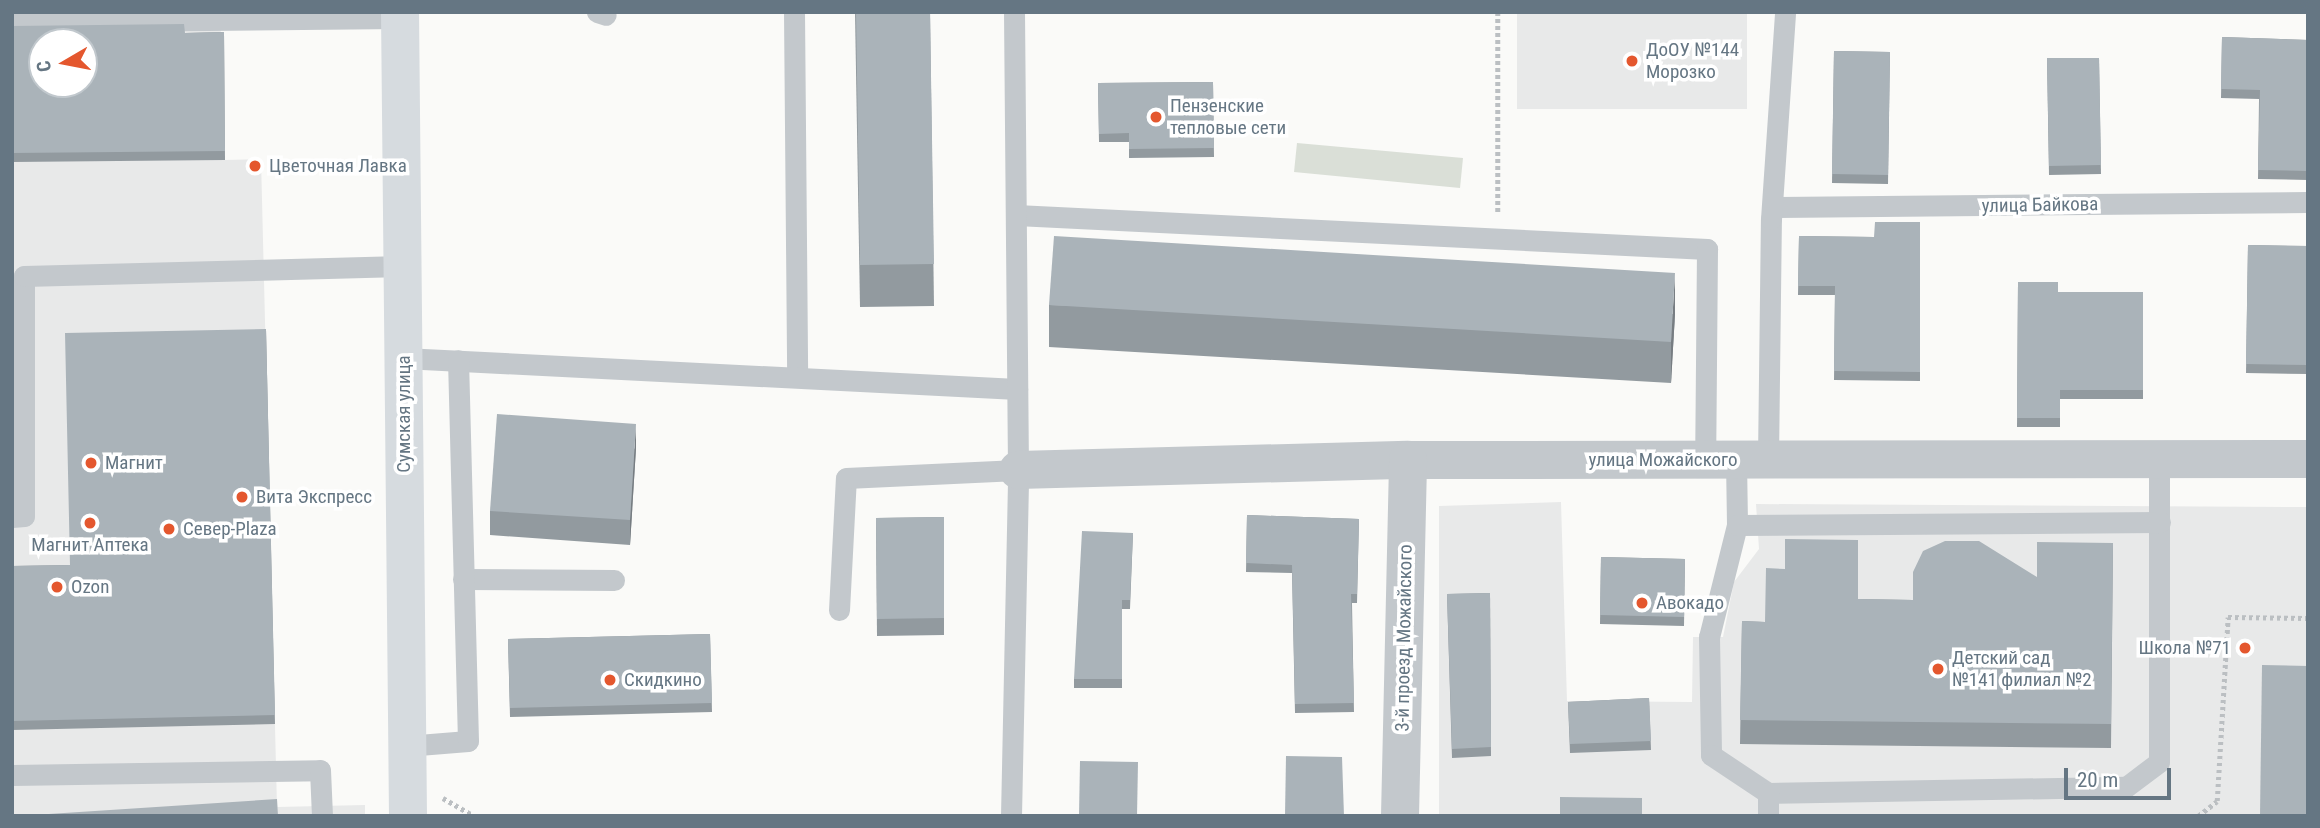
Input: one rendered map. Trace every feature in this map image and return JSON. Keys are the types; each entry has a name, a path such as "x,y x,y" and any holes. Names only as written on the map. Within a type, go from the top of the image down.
{"street":[{"name":"Сумская улица","path":"400,15 408,816"},
{"name":"улица Можайского","path":"1018,470 1408,460 2308,459"},
{"name":"3-й проезд Можайского","path":"1399,816 1408,460"}],"lane":[{"path":"794,12 797,374"},
{"path":"1011,816 1018,470 1014,12"},
{"path":"1736,460 1772,208 1785,13"},
{"path":"12,23 400,15"},
{"name":"улица Байкова","path":"1772,208 2308,202"},
{"path":"1016,215 1707,249 1736,460 1737,524 1709,637 1711,755 1768,793 2126,787 2159,762 2159,459"},
{"path":"12,517 24,516 24,276 402,266"},
{"path":"403,358 797,374 1017,389"},
{"path":"406,746 468,741 457,360"},
{"path":"839,610 846,478 1018,470"},
{"path":"1737,524 2160,522"},
{"path":"463,579 614,580"},
{"path":"12,775 320,770 322,816"},
{"path":"1768,793 1768,816"}],"path":[{"path":"1497,12 1498,238"},
{"path":"2198,816 2217,801 2228,617 2308,618"},
{"path":"439,795 474,816"}],"shaded area":[{"path":"12,12 220,12 225,160 261,159 277,807 365,805 365,816 12,816"},
{"name":"ДоОУ №144 Морозко","path":"1517,12 1747,12 1747,109 1517,109"},
{"path":"1297,143 1463,158 1460,188 1294,172"},
{"name":"Детский сад №141 филиал №2","path":"1561,502 1567,701 1692,702 1693,637 1723,637 1734,582 1759,549 1756,504 2308,507 2308,816 1439,816 1439,506"}],"building":[{"path":"856,12 930,12 934,264 860,265"},
{"path":"184,24 185,33 224,32 225,151 12,153 12,26"},
{"path":"2222,37 2308,40 2308,171 2258,170 2260,90 2221,89"},
{"path":"1834,51 1890,52 1888,175 1832,174"},
{"path":"2047,58 2099,58 2101,165 2049,166"},
{"name":"Пензенские тепловые сети","path":"1213,82 1214,148 1129,149 1129,133 1099,134 1098,83"},
{"path":"1875,222 1920,222 1920,372 1834,371 1835,286 1798,286 1799,236 1874,237"},
{"path":"1054,236 1675,273 1671,342 1049,305"},
{"path":"2248,245 2308,246 2308,365 2246,364"},
{"path":"2018,282 2058,282 2058,292 2143,292 2143,390 2060,390 2060,418 2017,418"},
{"name":"Север-Plaza","path":"266,329 275,715 12,721 12,566 70,565 65,333"},
{"path":"497,414 636,424 630,520 490,511"},
{"path":"1247,515 1359,519 1357,594 1351,594 1354,703 1295,704 1292,565 1246,563"},
{"path":"944,517 944,618 877,619 876,518"},
{"path":"1082,531 1133,533 1130,600 1122,600 1122,679 1074,679"},
{"path":"1785,539 1858,540 1858,599 1913,600 1913,572 1923,551 1945,541 1979,541 2037,577 2037,542 2113,543 2111,724 1740,720 1742,621 1765,622 1766,568 1785,569"},
{"name":"Авокадо","path":"1601,557 1685,559 1684,617 1600,615"},
{"path":"1490,593 1491,747 1452,749 1447,594"},
{"path":"710,634 712,703 510,708 508,639"},
{"path":"2262,665 2308,666 2308,816 2260,816"},
{"path":"1649,698 1651,741 1570,744 1568,702"},
{"path":"1286,756 1342,757 1344,816 1285,816"},
{"path":"1080,761 1138,762 1137,816 1079,816"},
{"path":"1560,797 1642,798 1642,816 1560,816"},
{"path":"277,799 278,816 18,816"}],"place":[{"name":"ДоОУ №144 Морозко","path":"1632,61"},
{"name":"Пензенские тепловые сети","path":"1156,117"},
{"name":"Цветочная Лавка","path":"255,166"},
{"name":"Магнит","path":"91,463"},
{"name":"Вита Экспресс","path":"242,497"},
{"name":"Магнит Аптека","path":"90,523"},
{"name":"Север-Plaza","path":"169,529"},
{"name":"Ozon","path":"57,587"},
{"name":"Авокадо","path":"1642,603"},
{"name":"Школа №71","path":"2245,648"},
{"name":"Детский сад №141 филиал №2","path":"1938,669"},
{"name":"Скидкино","path":"610,680"}]}
